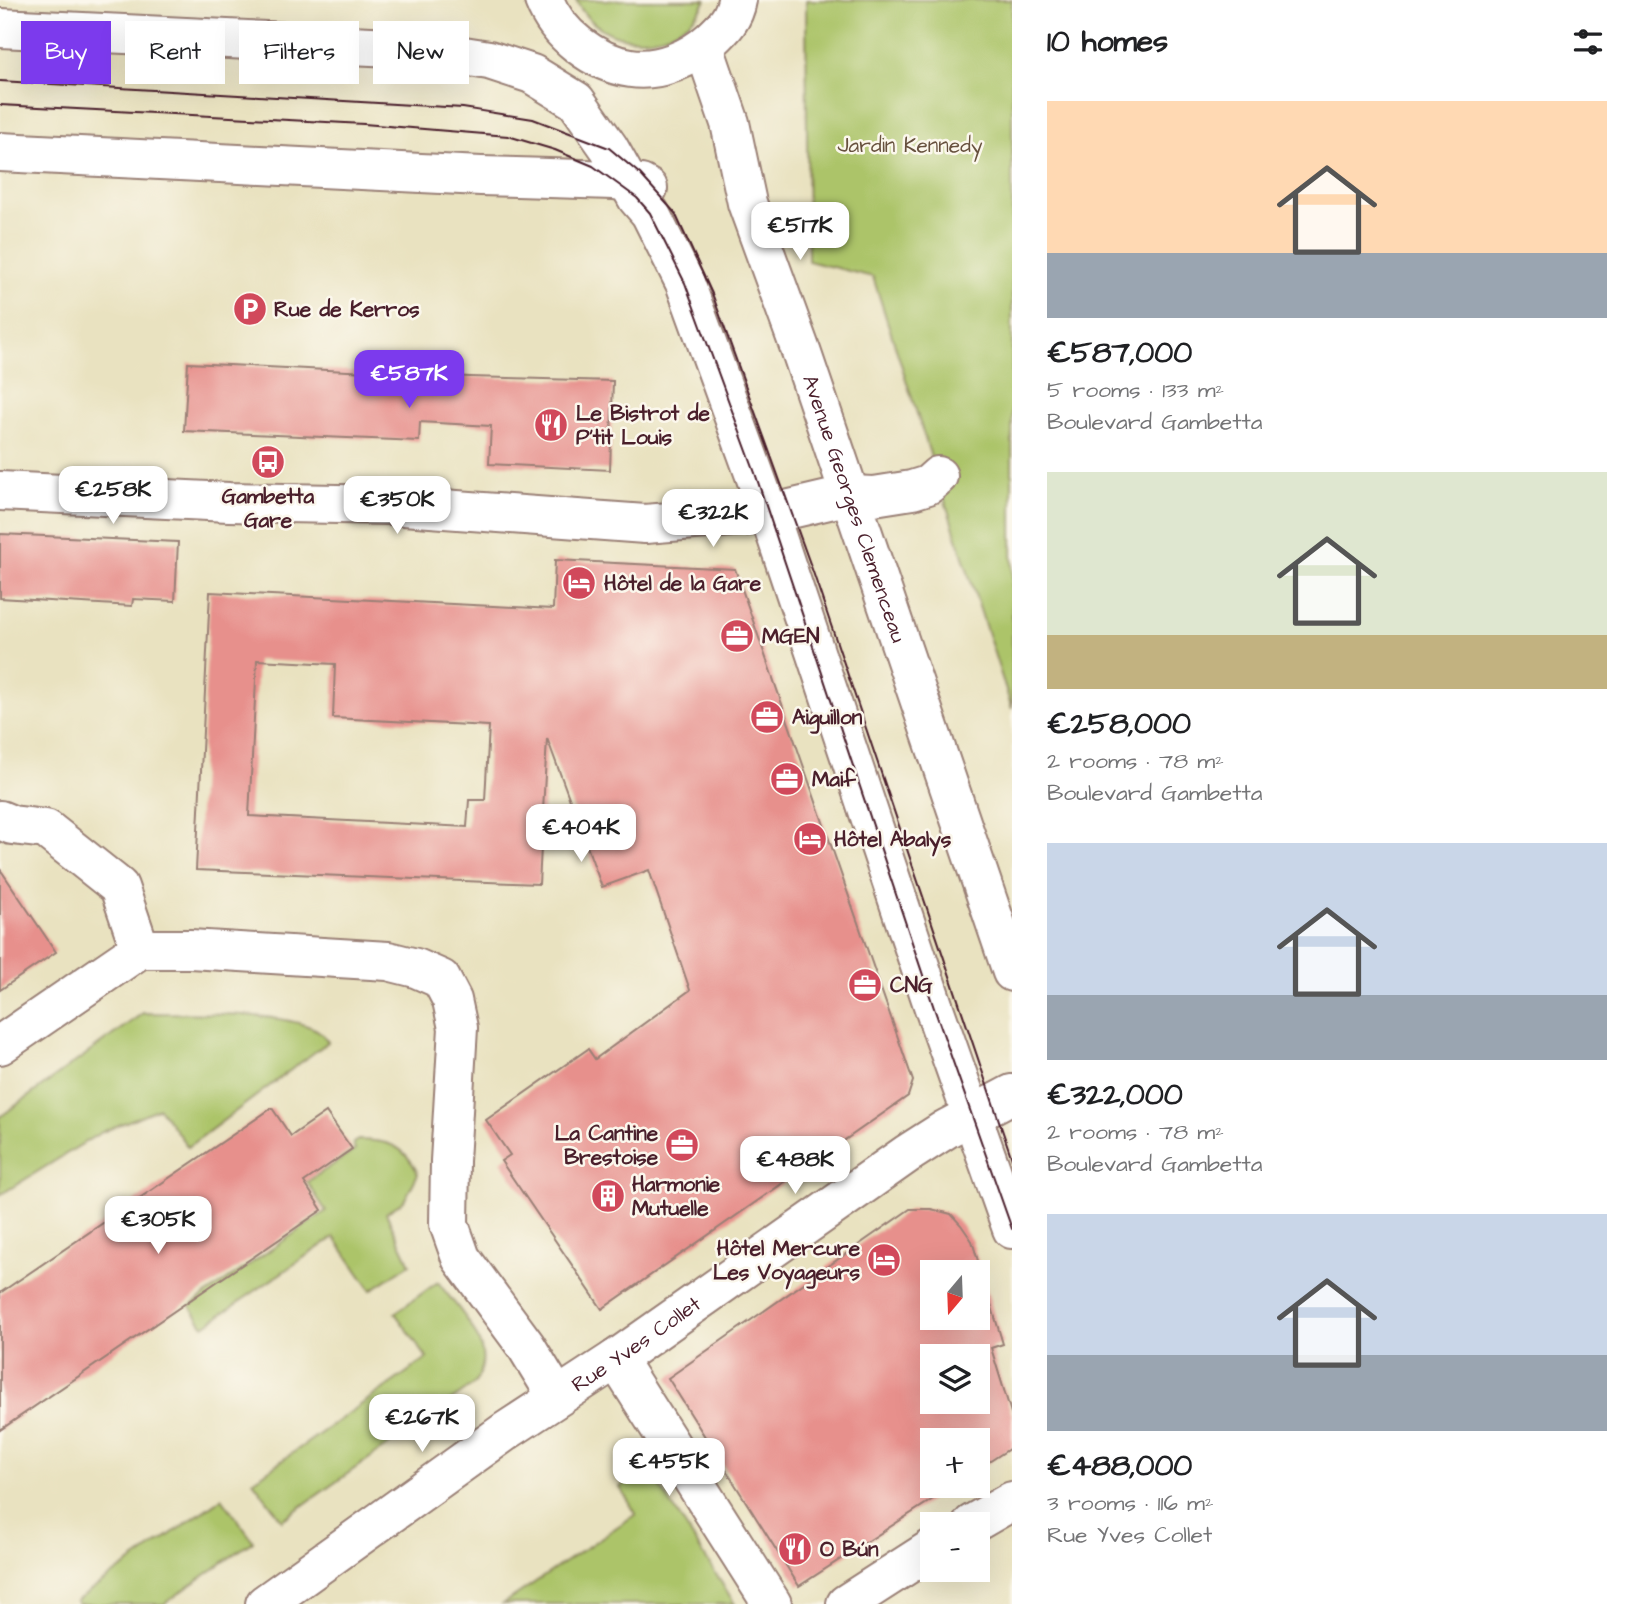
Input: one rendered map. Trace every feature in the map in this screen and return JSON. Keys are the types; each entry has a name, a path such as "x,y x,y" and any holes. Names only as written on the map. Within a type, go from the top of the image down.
{"main road":[{"path":"544,0 561,29 581,46 601,58 630,68 649,68 673,63 704,47 735,14 737,0"},
{"path":"0,28 413,48 489,60 532,74 576,101 629,181 637,198 650,213 685,283 779,511 813,572 1012,1159"},
{"name":"Avenue Georges Clemenceau","path":"704,47 730,123 747,203 802,355 1012,972"},
{"path":"0,152 629,181"},
{"path":"0,491 229,502 390,505 645,524 779,511 849,495 874,496 912,490 928,485 938,476"},
{"path":"4,826 46,829 119,887 140,949"},
{"path":"0,1045 140,949 190,949 388,961 416,968 441,979 452,999 458,1028 449,1224 461,1258 526,1346 557,1397"},
{"path":"993,1104 1012,1229"},
{"name":"Rue Yves Collet","path":"265,1604 907,1154 993,1104"},
{"path":"617,1359 772,1604"},
{"path":"990,1514 1012,1501"},
{"path":"846,1604 920,1556"}],"green space":[{"path":"576,0 706,0 695,17 679,29 661,36 641,39 621,37 603,30 587,17"},
{"name":"Jardin Kennedy","path":"806,0 1012,0 1012,709 873,277 808,261"},
{"path":"143,1013 233,1014 280,1019 317,1030 328,1042 188,1147 159,1108 100,1133 0,1195 0,1117"},
{"path":"358,1140 378,1141 394,1146 407,1156 418,1174 404,1201 386,1213 410,1264 371,1290 334,1237 204,1326 190,1306 326,1211 307,1182 355,1150 353,1143"},
{"path":"438,1282 466,1318 480,1344 483,1358 481,1372 473,1385 282,1520 253,1481 427,1358 395,1313"},
{"path":"649,1469 735,1604 503,1604 636,1514 620,1487"},
{"path":"222,1498 253,1541 164,1604 78,1604 76,1601"}],"building":[{"path":"188,363 613,381 610,470 489,464 491,426 420,422 419,441 184,431"},
{"path":"0,534 178,542 175,601 133,599 132,606 0,598"},
{"path":"555,560 735,569 913,1081 908,1096 602,1309 501,1161 510,1155 486,1120 588,1049 595,1059 690,990 649,870 602,887 547,738 539,884 196,870 210,592 553,609","holes":["257,660 335,664 333,718 489,726 485,800 469,800 467,827 249,816"]},
{"path":"0,869 56,952 0,990"},
{"path":"272,1108 291,1136 326,1112 352,1149 304,1182 322,1210 0,1430 0,1293"},
{"path":"910,1209 931,1209 951,1214 972,1241 978,1260 920,1260 920,1330 990,1330 990,1301 1003,1344 991,1348 1012,1416 1012,1447 990,1461 990,1428 920,1428 920,1498 935,1498 799,1586 668,1378"}],"tram line":[{"path":"0,81 463,108 533,119 609,148 640,174 675,213 713,296 813,572 1012,1159"},
{"path":"0,105 364,124 508,136 555,150 593,166 637,198 650,213 685,283 755,473 934,1008 1012,1229"}],"place":[{"name":"Rue de Kerros","path":"250,309"},
{"name":"Le Bistrot de P’tit Louis","path":"551,425"},
{"name":"Gambetta Gare","path":"268,462"},
{"name":"Hôtel de la Gare","path":"579,583"},
{"name":"MGEN","path":"737,636"},
{"name":"Aiguillon","path":"767,717"},
{"name":"Maif","path":"787,779"},
{"name":"Hôtel Abalys","path":"810,839"},
{"name":"CNG","path":"865,985"},
{"name":"La Cantine Brestoise","path":"682,1145"},
{"name":"Harmonie Mutuelle","path":"608,1196"},
{"name":"Hôtel Mercure Les Voyageurs","path":"884,1260"},
{"name":"O Bún","path":"795,1549"}]}
